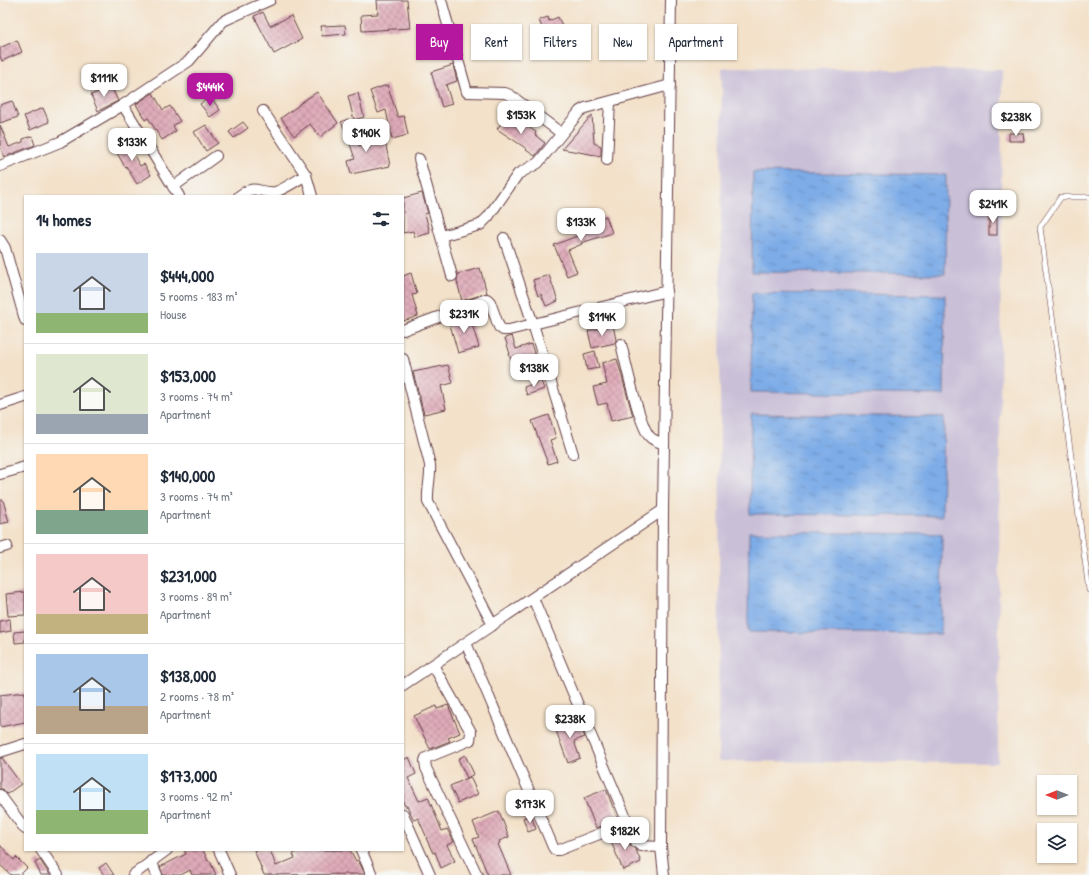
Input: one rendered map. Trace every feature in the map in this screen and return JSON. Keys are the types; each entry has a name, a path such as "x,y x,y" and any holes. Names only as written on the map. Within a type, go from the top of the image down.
{"street":[{"path":"0,166 60,142 123,104 189,61 223,21 270,0"},
{"path":"441,0 467,92 505,93 510,95 561,133"},
{"path":"664,875 662,847 663,510 671,0"},
{"path":"441,236 480,224 488,217 518,174 538,163 580,111 670,85"},
{"path":"608,160 610,102"},
{"path":"123,104 178,195"},
{"path":"263,111 306,175 312,195"},
{"path":"173,187 216,156"},
{"path":"419,159 452,276"},
{"path":"240,195 247,190 253,189 276,192 306,175"},
{"path":"504,238 533,324 573,454"},
{"path":"0,240 5,248 24,316"},
{"path":"404,330 487,299 490,302 499,327 503,330 667,291"},
{"path":"621,344 641,418 647,433 652,439 664,444"},
{"path":"404,363 430,465 431,476 428,502 493,625"},
{"path":"0,405 24,397"},
{"path":"0,474 24,467"},
{"path":"404,684 663,510"},
{"path":"533,598 636,842 641,846 662,847"},
{"path":"466,643 555,850 559,850 627,823"},
{"path":"434,665 470,732 471,737 470,740 426,758 426,768 477,875"},
{"path":"0,752 24,744"},
{"path":"0,795 24,828"},
{"path":"404,816 430,875"},
{"path":"42,851 58,875"},
{"path":"133,875 166,851"},
{"path":"219,851 230,875"},
{"path":"361,851 372,875"},
{"path":"151,861 157,875"}],"lane":[{"path":"1089,197 1061,197 1040,227 1089,590"}],"shaded area":[{"path":"722,68 1002,70 998,763 718,761"}],"water":[{"path":"753,172 946,175 945,274 752,272"},
{"path":"752,293 945,295 944,395 751,392"},
{"path":"751,414 944,417 942,516 750,514"},
{"path":"749,532 942,534 941,634 748,632"}],"building":[{"path":"377,0 407,0 410,28 362,31 361,15 378,14"},
{"path":"263,12 270,26 291,16 302,39 274,54 254,16"},
{"path":"548,17 549,21 558,17 561,24 541,24 539,20"},
{"path":"345,25 346,34 322,36 321,26"},
{"path":"17,40 22,52 2,61 0,56 0,48"},
{"path":"453,65 457,81 446,85 452,104 442,107 431,72"},
{"path":"387,85 398,117 404,116 408,135 392,139 386,110 378,113 370,91"},
{"path":"111,86 118,101 98,111 91,95"},
{"path":"317,92 338,123 320,137 310,124 294,136 281,118"},
{"path":"153,93 163,110 170,106 180,121 173,126 176,131 162,140 148,118 145,120 136,104"},
{"path":"358,93 364,117 354,120 348,96"},
{"path":"210,96 220,110 210,117 200,104"},
{"path":"12,101 18,117 0,123 0,105"},
{"path":"43,108 49,122 30,130 24,116"},
{"path":"508,114 536,132 535,135 545,143 535,156 497,129"},
{"path":"592,115 594,143 601,146 601,156 562,149"},
{"path":"348,119 359,146 385,141 390,166 351,174 348,161 355,159 349,141 350,140 341,122"},
{"path":"243,122 248,128 234,138 229,132"},
{"path":"0,125 9,147 23,142 23,139 32,136 35,145 4,157 0,146"},
{"path":"206,125 218,143 206,151 194,132"},
{"path":"1009,133 1023,133 1024,141 1009,141"},
{"path":"125,140 140,166 144,164 151,175 137,184 113,146"},
{"path":"422,193 428,213 425,214 430,233 415,237 413,231 404,233 404,198"},
{"path":"989,214 997,214 997,235 989,235"},
{"path":"606,216 612,233 581,243 582,244 568,250 577,272 567,276 554,245 590,231 587,222"},
{"path":"480,268 487,293 462,301 457,281 458,274"},
{"path":"411,273 417,294 412,295 418,316 404,321 404,276"},
{"path":"549,275 558,301 546,306 541,294 538,296 533,280"},
{"path":"469,315 479,347 458,353 449,321"},
{"path":"613,325 616,340 615,343 592,348 588,331"},
{"path":"512,336 516,349 531,344 535,356 522,361 527,374 517,378 505,338"},
{"path":"595,351 599,368 587,370 584,354"},
{"path":"617,359 633,416 611,421 607,403 598,405 593,387 607,384 602,363"},
{"path":"448,365 453,383 441,386 446,409 424,414 413,372"},
{"path":"541,381 544,389 527,395 524,387"},
{"path":"549,415 556,438 550,440 557,461 548,464 532,421"},
{"path":"0,500 3,500 9,522 0,524"},
{"path":"24,592 24,615 8,616 6,594"},
{"path":"10,619 11,631 0,633 0,621"},
{"path":"24,631 24,642 15,643 14,632"},
{"path":"24,692 24,722 0,727 0,695"},
{"path":"448,705 460,733 448,738 450,741 430,749 414,716 436,706 437,709"},
{"path":"577,719 585,737 574,741 580,758 568,763 555,728"},
{"path":"465,755 474,774 467,778 458,759"},
{"path":"409,757 416,774 408,778 419,801 428,797 442,831 447,829 454,842 447,845 455,861 441,868 435,852 433,853 418,818 414,820 407,806 404,804 404,760"},
{"path":"0,758 2,758 21,784 7,794 3,789 0,789"},
{"path":"470,777 478,794 458,803 450,786"},
{"path":"606,789 618,820 596,828 584,798"},
{"path":"499,811 509,837 499,841 500,843 498,844 511,875 488,875 473,839 479,837 473,822"},
{"path":"531,815 536,829 528,832 523,818"},
{"path":"624,831 630,845 636,850 641,862 623,870 609,837"},
{"path":"0,845 14,860 16,857 27,868 20,875 11,875 0,865"},
{"path":"184,851 203,851 216,875 192,875 190,870 181,875 163,875 160,867 186,854"},
{"path":"254,851 270,851 276,866 295,858 293,854 300,851 351,851 356,861 358,860 365,874 264,875"},
{"path":"40,860 50,875 41,875 35,863"},
{"path":"106,863 114,875 104,875 99,868"}]}
